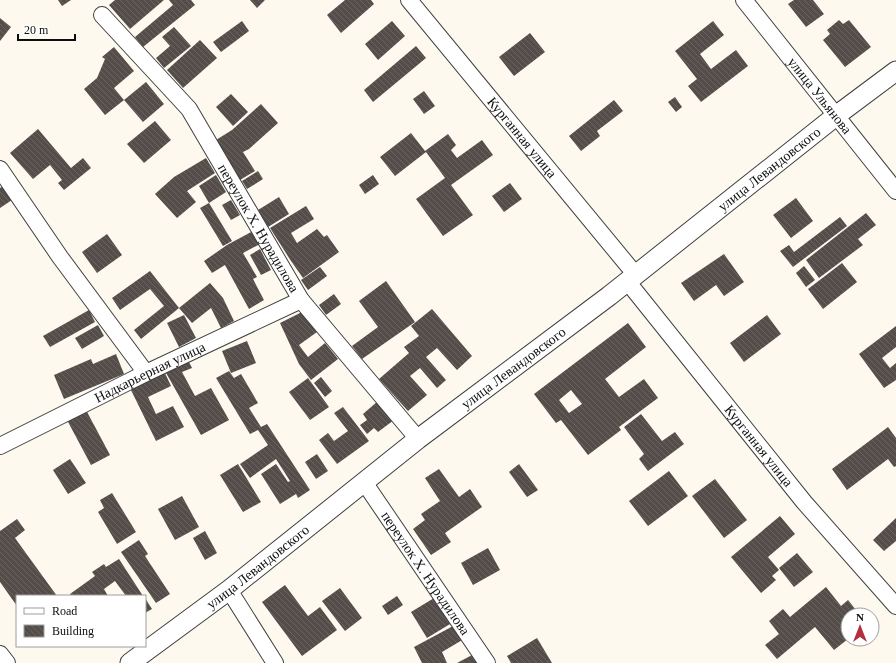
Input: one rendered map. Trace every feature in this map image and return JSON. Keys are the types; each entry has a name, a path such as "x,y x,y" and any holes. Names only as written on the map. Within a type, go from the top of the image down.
{"street":[{"name":"Курганная улица","path":"409,0 631,278 804,502 896,606"},
{"name":"улица Ульянова","path":"744,0 896,191"},
{"name":"переулок Х. Нурадилова","path":"102,16 189,109 301,300 418,439"},
{"name":"улица Левандовского","path":"130,663 229,590 418,439 631,278 896,70"},
{"path":"0,169 60,257 146,373"},
{"name":"Надкарьерная улица","path":"0,446 146,373 301,300"},
{"name":"переулок Х. Нурадилова","path":"364,482 487,663"},
{"path":"229,590 275,663"},
{"path":"0,654 7,663"}],"building":[{"path":"58,0 71,0 62,6"},
{"path":"115,0 164,0 130,29 109,5"},
{"path":"169,0 191,0 195,5 143,47 135,37 173,5"},
{"path":"250,0 265,0 257,8"},
{"path":"345,0 371,0 374,4 341,33 327,15"},
{"path":"794,0 813,0 824,14 806,27 788,4"},
{"path":"0,18 11,27 0,41"},
{"path":"839,20 843,24 849,20 871,47 845,67 823,40 830,34 827,30"},
{"path":"242,21 249,31 221,52 213,42"},
{"path":"392,21 405,36 378,60 365,44"},
{"path":"713,21 724,35 700,54 711,69 736,50 748,66 701,102 688,86 697,79 675,51"},
{"path":"174,27 191,46 164,68 156,58 170,46 162,37"},
{"path":"530,33 545,52 514,76 499,57"},
{"path":"200,40 217,58 183,88 167,70"},
{"path":"416,46 426,58 373,102 364,90"},
{"path":"114,47 134,71 114,88 124,100 105,115 84,89 97,78 105,59 102,57"},
{"path":"146,82 164,104 143,122 124,100"},
{"path":"424,91 435,106 424,114 413,99"},
{"path":"231,94 248,112 233,126 216,107"},
{"path":"675,97 682,107 676,112 668,102"},
{"path":"614,100 623,111 597,131 600,136 581,151 569,136"},
{"path":"261,104 278,123 249,149 243,152 255,171 240,180 216,140 232,130"},
{"path":"155,121 171,140 144,163 127,144"},
{"path":"38,129 71,168 83,158 91,168 64,190 58,183 62,180 50,165 33,179 10,153"},
{"path":"411,133 425,151 448,134 456,145 451,150 457,158 482,140 493,155 451,185 473,215 443,236 416,199 445,178 426,152 395,176 380,157"},
{"path":"206,158 215,173 187,191 196,202 177,218 155,194 174,177"},
{"path":"258,171 263,179 247,189 242,181"},
{"path":"216,175 226,192 209,203 199,186"},
{"path":"373,175 379,184 365,194 359,185"},
{"path":"510,183 522,199 504,212 492,196"},
{"path":"3,186 12,200 0,208 0,188"},
{"path":"279,197 289,214 268,227 258,210"},
{"path":"796,198 813,221 791,238 773,215"},
{"path":"231,200 240,215 231,220 222,205"},
{"path":"209,203 232,241 223,246 200,208"},
{"path":"306,206 314,219 291,233 297,243 317,229 324,237 327,235 339,252 303,278 270,228"},
{"path":"866,213 876,225 858,239 863,245 819,278 806,260"},
{"path":"840,217 847,226 793,267 780,251 789,245 794,252"},
{"path":"253,231 260,244 243,253 257,277 253,279 264,300 249,309 225,265 212,273 204,261 227,245"},
{"path":"107,234 122,255 97,273 82,252"},
{"path":"260,249 271,270 261,275 250,255"},
{"path":"724,254 744,282 724,296 716,285 694,301 681,283"},
{"path":"842,263 857,282 823,309 808,289"},
{"path":"804,266 815,280 806,287 796,273"},
{"path":"320,267 327,276 308,290 301,280"},
{"path":"150,271 179,308 141,339 134,330 164,306 150,289 120,310 112,298"},
{"path":"386,281 415,322 362,359 352,346 378,327 359,301"},
{"path":"210,283 223,298 234,321 221,328 211,308 192,323 179,308"},
{"path":"334,294 341,304 326,315 319,305"},
{"path":"432,309 472,356 457,370 437,348 426,357 446,380 437,388 420,368 410,376 427,395 408,411 379,379 409,353 404,347 419,336 411,326"},
{"path":"89,310 95,322 50,347 43,336"},
{"path":"302,312 317,332 299,345 308,357 325,343 338,359 311,380 299,364 280,323"},
{"path":"184,315 196,338 179,347 167,323"},
{"path":"767,315 781,334 744,362 730,343"},
{"path":"628,323 646,347 605,379 619,397 644,379 658,398 619,427 621,430 588,455 561,420 556,423 534,394","holes":["571,390 582,404 569,413 559,400"]},
{"path":"98,325 104,336 82,349 75,338"},
{"path":"896,326 896,347 882,358 890,368 896,363 896,380 884,388 859,354"},
{"path":"247,341 256,363 231,373 222,351"},
{"path":"116,354 124,374 64,399 54,375 91,359 93,364"},
{"path":"188,360 192,368 182,372 195,396 211,388 229,420 201,435 165,371"},
{"path":"164,371 171,386 148,397 156,414 173,406 184,427 156,441 130,388"},
{"path":"229,371 234,378 241,374 258,403 249,408 261,427 267,424 310,490 298,498 296,494 280,504 261,474 276,464 288,482 290,481 276,459 250,478 240,464 268,445 258,430 250,434 216,378"},
{"path":"321,377 332,391 325,397 314,383"},
{"path":"308,378 329,407 310,420 289,392"},
{"path":"378,401 394,420 378,432 374,428 367,434 360,425 367,420 363,414"},
{"path":"343,407 369,441 337,464 319,440 328,433 334,441 348,431 334,413"},
{"path":"86,410 110,455 91,465 67,420"},
{"path":"641,414 662,441 675,432 684,444 648,471 639,459 644,454 624,427"},
{"path":"888,427 896,438 896,466 894,467 888,459 847,490 832,469"},
{"path":"317,454 328,471 316,479 305,462"},
{"path":"70,459 86,483 68,494 53,470"},
{"path":"238,464 261,502 243,512 220,475"},
{"path":"519,464 538,490 527,497 509,472"},
{"path":"439,469 459,497 470,489 482,507 445,533 451,542 431,555 413,529 425,520 421,514 440,501 425,478"},
{"path":"669,471 688,496 648,526 629,501"},
{"path":"715,479 747,520 724,538 692,496"},
{"path":"112,493 136,532 117,544 98,512 104,508 100,500"},
{"path":"182,496 199,527 175,540 158,509"},
{"path":"780,516 795,534 768,557 779,570 772,576 776,580 761,593 731,557"},
{"path":"896,518 896,541 884,551 873,540"},
{"path":"17,519 25,530 15,538 56,595 16,595 16,605 0,582 0,531"},
{"path":"205,531 217,553 205,560 193,538"},
{"path":"139,540 148,554 145,556 170,594 156,603 121,552"},
{"path":"488,548 500,570 473,585 461,563"},
{"path":"797,553 813,572 794,587 779,568"},
{"path":"119,559 142,595 125,595 115,581 104,589 107,595 70,595 95,576 92,572 104,564 106,567"},
{"path":"285,585 308,616 320,607 337,630 302,656 262,602"},
{"path":"826,587 841,606 848,600 854,607 840,607 840,645 834,650 815,627 777,659 765,645 779,634 769,621 783,609 790,617"},
{"path":"340,588 362,618 345,631 322,601"},
{"path":"439,595 455,621 427,638 411,612"},
{"path":"397,596 403,605 388,615 382,606"},
{"path":"146,600 152,609 146,612"},
{"path":"455,625 464,639 442,652 447,663 422,663 414,647"},
{"path":"537,638 552,663 511,663 507,656"},
{"path":"474,654 478,663 457,663"}]}
